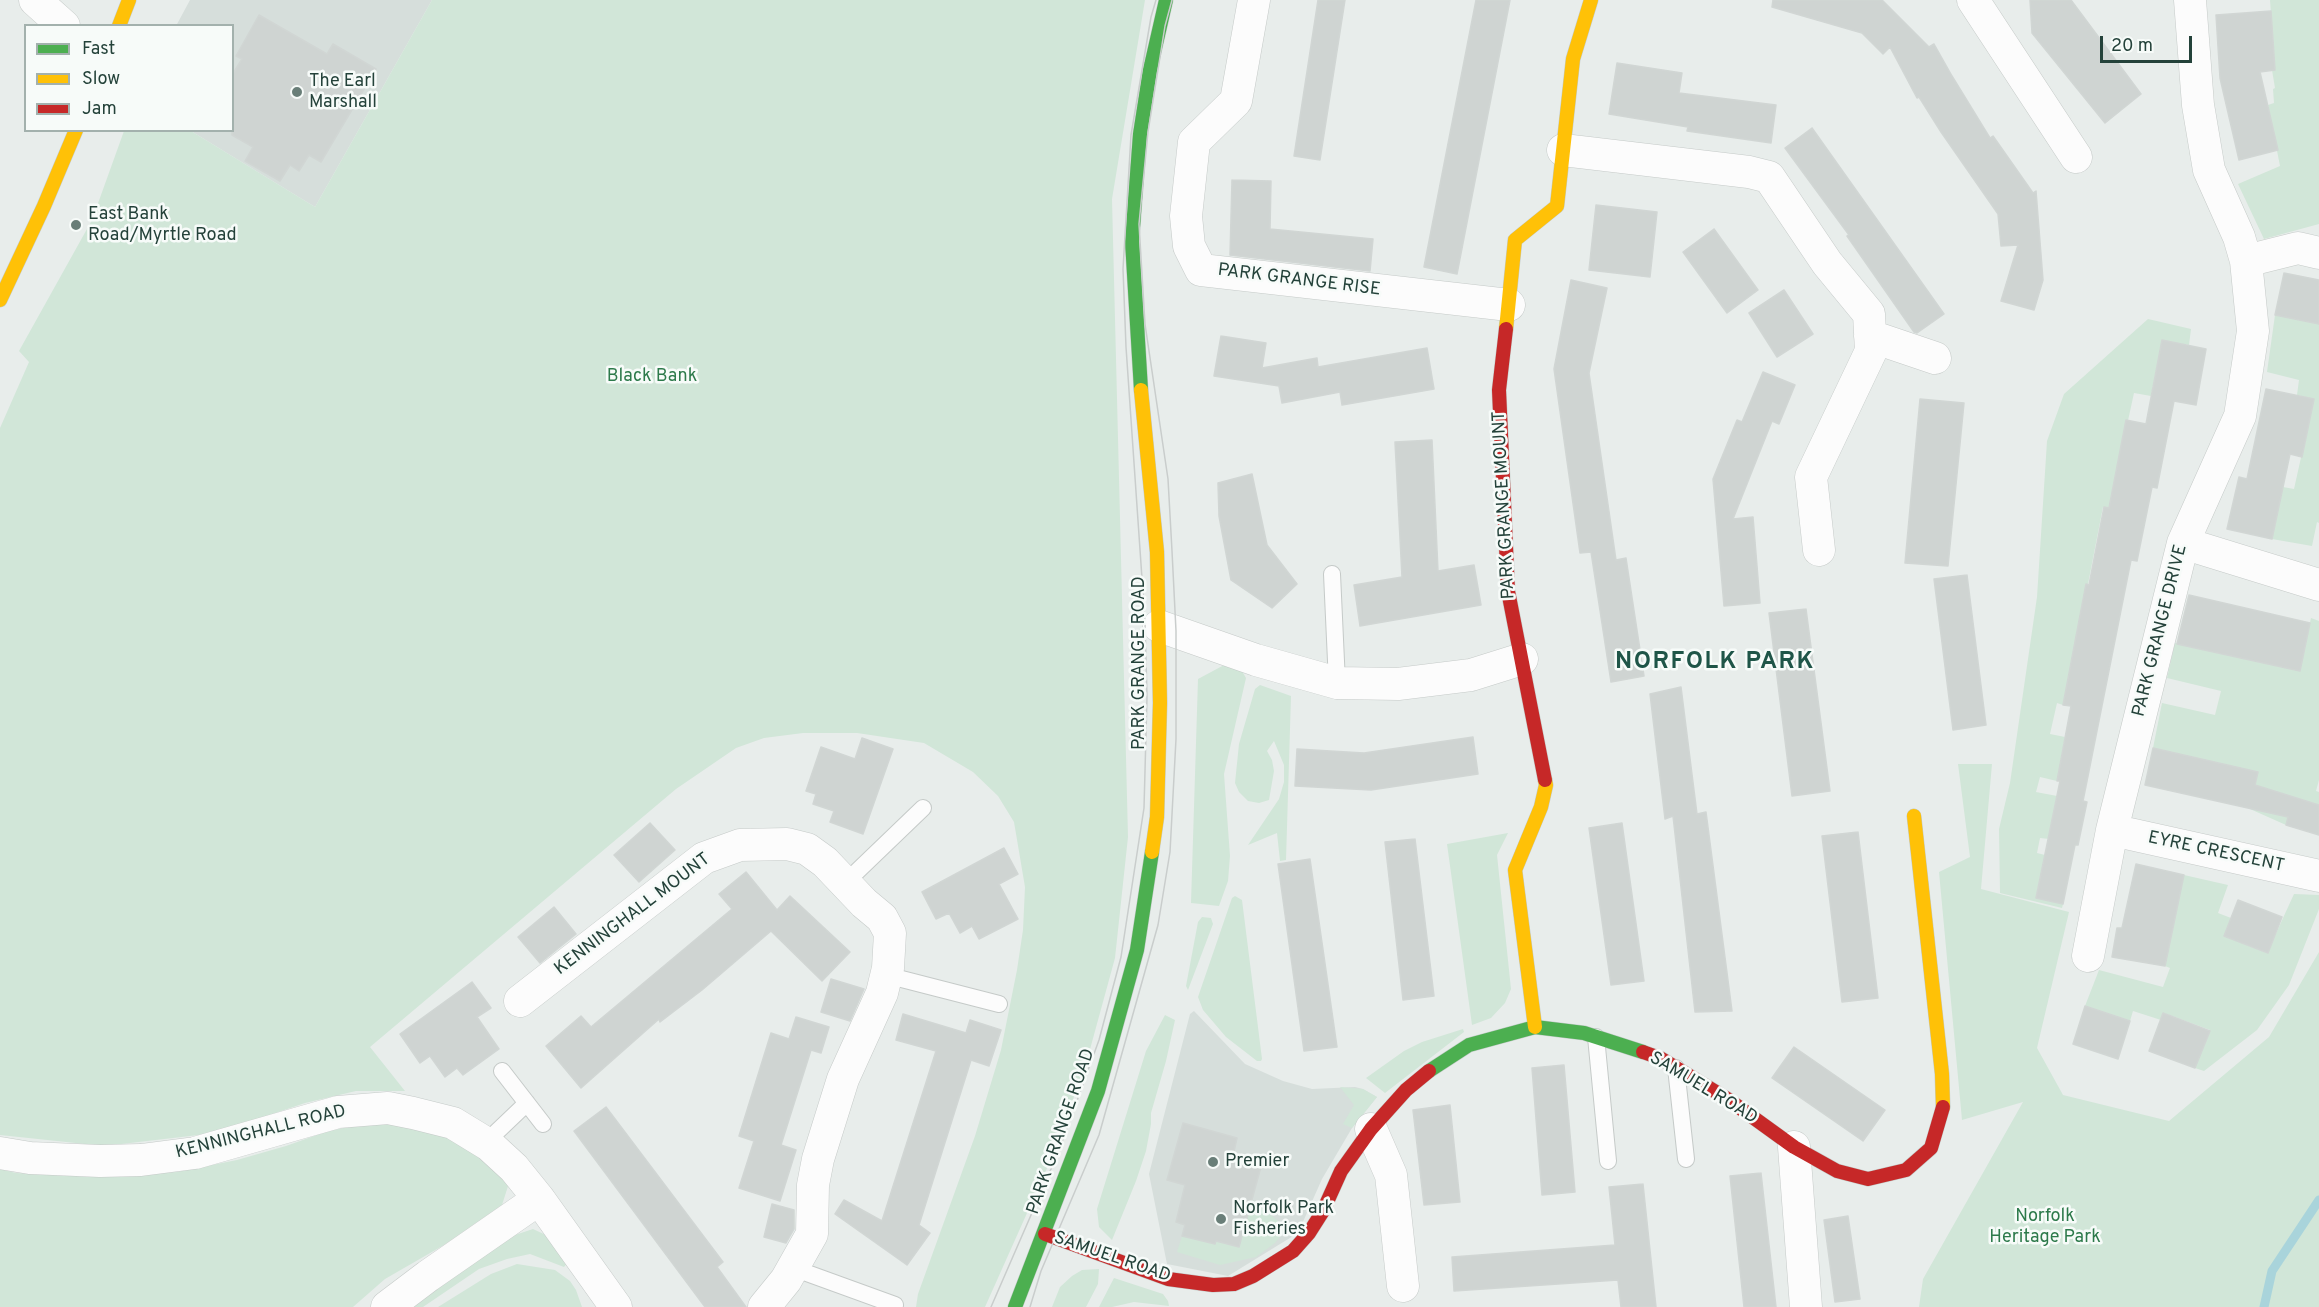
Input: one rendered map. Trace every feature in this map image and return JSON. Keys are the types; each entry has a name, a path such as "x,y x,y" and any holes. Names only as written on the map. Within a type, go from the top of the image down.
{"street":[{"path":"34,0 62,24"},
{"path":"120,24 129,0"},
{"name":"PARK GRANGE ROAD","path":"1015,1307 1045,1234 1098,1091 1137,950 1157,817 1160,703 1154,507 1139,373 1132,241 1140,134 1150,70 1166,0"},
{"name":"PARK GRANGE RISE","path":"1254,0 1236,101 1194,142 1186,216 1189,246 1201,270 1509,305"},
{"name":"PARK GRANGE MOUNT","path":"1535,1027 1515,870 1541,807 1546,785 1508,591 1499,390 1515,240 1557,206 1573,59 1591,0"},
{"path":"1973,0 2076,157"},
{"name":"PARK GRANGE DRIVE","path":"2088,956 2112,830 2183,543 2240,416 2253,331 2246,261 2239,237 2209,170 2198,105 2190,0"},
{"path":"0,300 75,132"},
{"path":"1563,150 1749,172 1769,177 1827,263 1869,314 1871,351 1811,477 1819,550"},
{"path":"2246,261 2298,248 2319,253"},
{"path":"1870,336 1935,358"},
{"path":"2183,543 2319,585"},
{"path":"1159,626 1256,660 1337,683 1398,684 1471,675 1522,659"},
{"name":"SAMUEL ROAD","path":"1045,1234 1168,1280 1213,1286 1234,1284 1273,1265 1293,1251 1309,1233 1323,1211 1341,1171 1371,1129 1406,1090 1469,1045 1535,1027 1584,1033 1660,1058 1729,1100 1794,1147 1837,1171 1868,1179 1906,1170 1931,1148 1943,1106 1942,1074 1914,816"},
{"name":"EYRE CRESCENT","path":"2112,830 2319,876"},
{"name":"KENNINGHALL MOUNT","path":"520,1001 695,865 714,854 740,845 787,844 807,849 825,862 864,903 882,918 890,933 891,952 886,975 882,993 843,1079 818,1159 813,1185 812,1233 786,1280 764,1307"},
{"name":"KENNINGHALL ROAD","path":"0,1152 30,1158 99,1161 177,1156 195,1153 338,1112 388,1108 453,1124 485,1143 514,1168 539,1199 615,1307"},
{"path":"1371,1129 1391,1175 1403,1286"},
{"path":"1794,1147 1806,1307"},
{"path":"387,1307 539,1199"}],"lane":[{"path":"1332,574 1337,683"},
{"path":"846,882 923,808"},
{"path":"886,975 999,1004"},
{"path":"1596,1037 1608,1161"},
{"path":"1676,1068 1686,1159"},
{"path":"502,1071 543,1124"},
{"path":"485,1143 527,1103"},
{"path":"793,1268 895,1305"}],"shaded area":[{"path":"190,0 432,0 315,207 193,132 234,132 234,24 177,24"},
{"path":"1194,1011 1245,1064 1283,1081 1312,1089 1355,1087 1377,1097 1352,1128 1322,1179 1298,1233 1228,1276 1167,1264 1149,1174 1190,1014"}],"green space":[{"name":"Black Bank","path":"432,0 1145,0 1112,199 1128,837 1115,958 1089,1053 1057,1146 985,1307 916,1307 918,1294 975,1136 1001,1050 1023,930 1025,887 1014,822 998,796 973,772 924,743 857,733 803,733 764,738 736,748 676,789 370,1047 405,1091 356,1091 305,1103 216,1133 104,1146 0,1135 0,428 29,362 19,351 92,220 124,132 193,132 315,207"},
{"path":"2270,0 2319,0 2319,224 2264,239 2238,184 2280,166 2268,105 2274,103 2273,89 2275,88 2272,70 2275,70"},
{"path":"2275,315 2319,324 2319,523 2317,522 2312,546 2272,539 2283,487 2294,489 2314,399 2297,395 2299,380 2267,372"},
{"path":"2148,319 2191,329 2189,345 2162,341 2151,396 2134,393 2109,508 2103,507 2063,705 2057,703 2050,734 2065,737 2057,781 2040,777 2036,792 2057,796 2049,839 2040,838 2037,853 2045,855 2036,897 2063,904 2062,908 2000,893 1999,829 2010,783 2037,597 2047,441 2064,394"},
{"path":"2311,618 2319,621 2319,780 2316,791 2319,792 2319,805 2294,798 2286,825 2250,809 2258,772 2153,748 2162,703 2215,715 2221,691 2167,678 2175,643 2232,656 2246,630 2241,658 2300,671"},
{"path":"1226,664 1242,671 1246,678 1224,774 1230,856 1228,881 1219,906 1191,903 1198,679"},
{"path":"1260,685 1291,696 1286,860 1280,861 1277,833 1248,845 1279,799 1284,782 1284,765 1274,741 1267,751 1274,771 1269,800 1259,803 1248,801 1239,792 1235,783 1239,744 1255,689"},
{"name":"Norfolk Heritage Park","path":"1958,764 1992,764 1981,889 2069,912 2037,1048 2063,1095 2169,1121 2269,1037 2319,952 2319,1307 1919,1307 1923,1279 2023,1102 1962,1120 1939,872 1970,857"},
{"path":"1508,833 1497,855 1511,989 1505,1003 1491,1018 1472,1025 1447,844"},
{"path":"2184,875 2228,885 2218,913 2231,918 2224,936 2267,953 2294,894 2319,895 2319,909 2289,985 2257,1030 2204,1071 2195,1068 2210,1030 2164,1013 2161,1020 2133,1011 2130,1021 2085,1006 2099,970 2163,987 2170,968 2165,966"},
{"path":"1235,896 1242,900 1261,1061 1257,1061 1226,1037 1203,1010 1198,997 1232,898"},
{"path":"1202,917 1211,918 1213,924 1188,990 1186,986 1198,922"},
{"path":"1165,1015 1175,1020 1151,1113 1146,1151 1112,1240 1099,1227 1097,1209 1146,1051"},
{"path":"1463,1029 1464,1032 1385,1093 1366,1078 1404,1051 1422,1042"},
{"path":"1340,1087 1363,1089 1377,1097 1352,1128 1343,1124 1354,1105"},
{"path":"365,1124 398,1124 432,1132 464,1144 484,1156 509,1183 502,1205 444,1245 385,1279 353,1307 0,1307 0,1169 16,1173 97,1177 177,1172 237,1160 328,1131"},
{"path":"1252,1200 1287,1228 1275,1243 1256,1257 1220,1265 1177,1252 1182,1236 1239,1247"},
{"path":"533,1229 550,1237 568,1262 564,1267 530,1254 507,1259 479,1269 423,1307 406,1307 512,1236"},
{"path":"517,1264 555,1270 570,1281 582,1307 438,1307 491,1274"},
{"path":"1099,1269 1098,1284 1086,1307 1052,1307 1060,1287 1072,1276 1082,1270"},
{"path":"1114,1278 1163,1294 1169,1306 1134,1302 1112,1307 1099,1307"}],"building":[{"path":"1318,0 1345,0 1320,160 1294,156"},
{"path":"1476,0 1510,0 1457,274 1424,267"},
{"path":"1773,0 1882,0 1929,47 1934,44 1990,138 1993,136 2033,193 2036,191 2043,280 2034,310 2001,301 2018,245 2001,246 1998,214 1919,97 1917,98 1890,47 1883,54 1862,33 1772,7"},
{"path":"2030,0 2071,0 2141,94 2105,123 2032,33"},
{"path":"2271,11 2275,70 2260,72 2278,150 2239,160 2220,78 2216,15"},
{"name":"The Earl Marshall","path":"259,15 327,54 333,44 376,69 321,162 309,155 299,171 290,165 280,181 245,161 253,147 232,135 234,132 234,72 242,59 236,56"},
{"path":"1617,63 1682,73 1679,93 1776,105 1771,143 1687,131 1688,127 1609,114"},
{"path":"1812,128 1944,314 1917,333 1914,332 1847,236 1849,235 1785,148"},
{"path":"1232,180 1271,181 1270,229 1373,239 1370,271 1230,255"},
{"path":"1596,205 1657,212 1650,277 1589,270"},
{"path":"1714,229 1758,290 1727,313 1683,252"},
{"path":"2284,273 2319,280 2319,324 2275,315"},
{"path":"1571,280 1607,288 1589,373 1616,560 1626,558 1644,676 1611,682 1591,552 1580,553 1554,369"},
{"path":"1784,290 1813,334 1777,357 1749,313"},
{"path":"1221,336 1266,343 1262,368 1317,358 1318,367 1427,348 1434,389 1342,405 1340,392 1282,403 1279,386 1214,376"},
{"path":"2162,340 2206,349 2196,405 2174,401 2157,488 2152,487 2137,561 2131,560 2083,801 2087,802 2078,845 2075,845 2063,904 2036,898 2060,781 2057,781 2071,706 2063,705 2086,584 2089,585 2104,507 2109,508 2126,420 2146,424"},
{"path":"1763,372 1795,385 1779,424 1772,421 1733,519 1753,517 1760,603 1724,606 1713,479 1737,420 1742,422"},
{"path":"2266,389 2314,399 2302,457 2290,454 2272,539 2227,529 2239,477 2247,479"},
{"path":"1920,399 1964,403 1948,566 1905,563"},
{"path":"1432,440 1438,571 1474,565 1481,605 1360,626 1354,585 1402,577 1395,442"},
{"path":"1252,474 1267,545 1297,584 1272,608 1231,580 1219,516 1218,483"},
{"path":"1967,575 1986,725 1953,730 1934,579"},
{"path":"2189,595 2310,623 2300,671 2177,644"},
{"path":"1806,609 1830,791 1792,796 1769,613"},
{"path":"1681,687 1697,814 1706,812 1732,1011 1695,1012 1673,816 1665,819 1650,694"},
{"path":"1473,737 1478,774 1371,790 1295,786 1297,749 1364,753"},
{"path":"862,738 893,749 863,834 830,822 834,811 813,804 816,794 806,791 821,747 855,759"},
{"path":"2153,748 2258,772 2255,785 2319,805 2319,835 2286,825 2288,817 2145,785"},
{"path":"650,823 675,850 639,882 614,855"},
{"path":"1622,823 1644,981 1611,985 1589,828"},
{"path":"1858,832 1878,998 1842,1002 1822,836"},
{"path":"1415,839 1434,996 1403,1000 1385,842"},
{"path":"1004,848 1018,874 999,884 1018,919 979,939 972,926 960,933 949,913 936,919 922,892"},
{"path":"1310,859 1337,1047 1304,1051 1278,864"},
{"path":"2136,864 2184,875 2165,966 2112,957 2117,928 2122,928"},
{"path":"746,872 777,910 790,896 850,952 822,981 771,931 702,990 660,1022 659,1019 581,1088 546,1046 581,1016 591,1027 732,909 719,894"},
{"path":"2238,900 2282,917 2268,953 2224,936"},
{"path":"554,907 576,934 540,963 518,937"},
{"path":"831,979 864,989 850,1021 821,1012"},
{"path":"472,982 491,1008 477,1017 499,1049 463,1075 457,1068 445,1077 430,1056 420,1063 400,1034"},
{"path":"2085,1006 2130,1021 2118,1059 2073,1044"},
{"path":"2163,1013 2210,1031 2195,1068 2149,1051"},
{"path":"903,1014 966,1033 970,1020 1001,1030 989,1066 971,1060 919,1225 930,1233 907,1265 835,1214 844,1200 882,1221 936,1051 896,1040"},
{"path":"796,1017 829,1027 821,1053 811,1050 781,1145 796,1150 780,1201 739,1188 754,1141 739,1136 771,1033 789,1039"},
{"path":"1794,1047 1885,1110 1863,1141 1772,1078"},
{"path":"1564,1065 1575,1192 1542,1195 1532,1068"},
{"path":"1450,1105 1460,1202 1424,1205 1413,1110"},
{"path":"606,1107 723,1262 717,1267 746,1307 705,1307 574,1131"},
{"path":"1183,1123 1237,1138 1233,1156 1262,1163 1239,1247 1182,1236 1185,1225 1176,1222 1185,1185 1167,1180"},
{"path":"1761,1173 1776,1307 1744,1307 1730,1176"},
{"path":"1643,1184 1656,1307 1621,1307 1618,1280 1454,1291 1452,1257 1615,1245 1609,1187"},
{"path":"772,1204 794,1210 794,1229 786,1243 764,1237"},
{"path":"1848,1216 1860,1299 1835,1302 1824,1220"}],"waterway":[{"path":"2264,1307 2272,1271 2319,1200"}],"tram line":[{"path":"991,1307 1058,1153 1099,1040 1121,957 1144,808 1147,697 1145,622 1126,347 1123,269 1131,135 1151,17 1156,0"},
{"path":"1030,1307 1041,1271 1099,1135 1158,925 1170,852 1176,739 1176,631 1168,479 1145,324 1139,224 1148,132 1165,26 1172,0"}],"traffic: fast":[{"path":"1141,390 1132,241 1140,134 1150,70 1166,0"},
{"path":"1015,1307 1098,1091 1137,950 1152,852"},
{"path":"1429,1071 1469,1045 1535,1027 1584,1033 1643,1052"}],"traffic: slow":[{"path":"120,24 129,0"},
{"path":"1506,329 1515,240 1557,206 1573,59 1591,0"},
{"path":"0,300 75,132"},
{"path":"1141,390 1157,552 1160,703 1157,817 1152,852"},
{"path":"1535,1027 1515,870 1541,807 1545,780"},
{"path":"1914,816 1942,1074 1943,1107"}],"traffic: jam":[{"path":"1506,329 1499,390 1508,591 1545,780"},
{"path":"1643,1052 1660,1058 1729,1100 1794,1147 1837,1171 1868,1179 1906,1170 1931,1148 1943,1107"},
{"path":"1045,1234 1168,1279 1213,1285 1234,1284 1253,1276 1293,1251 1309,1233 1323,1211 1341,1171 1371,1129 1406,1090 1429,1071"}],"place":[{"name":"The Earl Marshall","path":"297,92"},
{"name":"East Bank Road/Myrtle Road","path":"76,225"},
{"name":"Premier","path":"1213,1162"},
{"name":"Norfolk Park Fisheries","path":"1221,1219"}],"district":[{"name":"NORFOLK PARK","path":"1715,663"}]}
